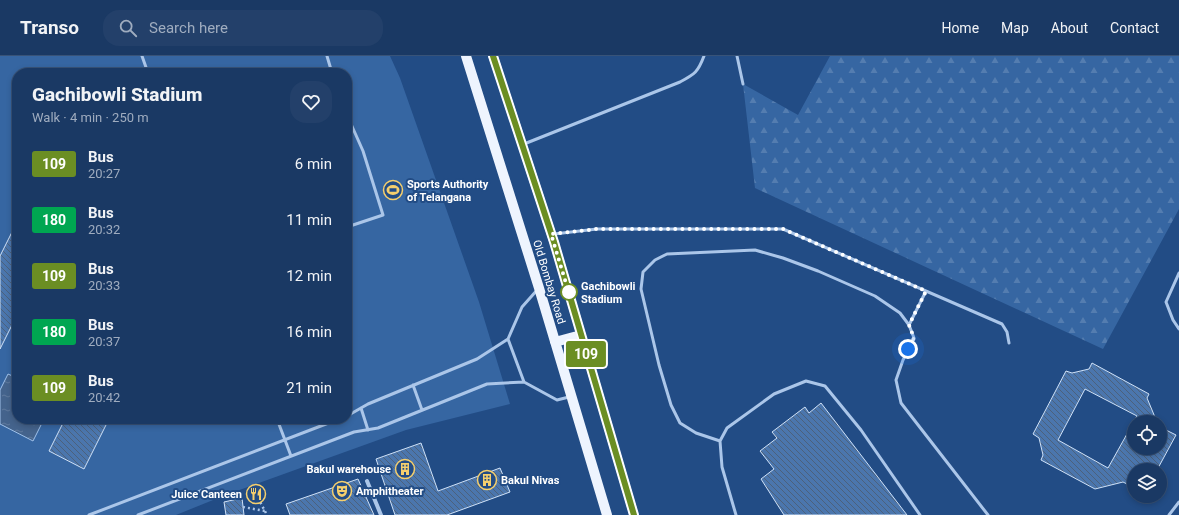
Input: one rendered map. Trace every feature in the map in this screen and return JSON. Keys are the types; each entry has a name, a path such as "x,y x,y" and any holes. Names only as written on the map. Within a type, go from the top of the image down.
{"main road":[{"name":"Old Bombay Road","path":"466,56 539,288 606,515"},
{"name":"Old Bombay Road","path":"493,56 551,234 634,515"},
{"path":"555,342 581,335"}],"street":[{"path":"367,481 381,515"}],"lane":[{"path":"142,56 146,68"},
{"path":"327,56 331,68"},
{"path":"522,145 680,82 694,75 704,56"},
{"path":"737,56 743,84"},
{"path":"352,126 363,151 383,215 352,225"},
{"path":"551,234 597,229 783,229 1002,324 1007,332 1009,343"},
{"path":"720,441 696,433 680,423 671,405 659,365 641,288 643,272 655,260 666,254 755,250 797,263 875,296 900,313 909,325 914,338 902,360 896,380 901,403 988,515"},
{"path":"1179,273 1166,302 1173,320 1179,329"},
{"path":"352,413 368,404 477,359 508,339 522,307 539,288"},
{"path":"909,325 926,291"},
{"path":"508,339 524,382"},
{"path":"736,515 722,467 720,441 727,428 774,394 806,381 825,386 861,430 920,515"},
{"path":"138,515 354,432 378,428 487,384 524,382 557,400 571,397"},
{"path":"413,385 422,410"},
{"path":"361,408 368,430"},
{"path":"279,424 291,456"},
{"path":"89,515 326,424"},
{"path":"1169,515 1179,502"}],"path":[{"path":"258,498 266,515"},
{"path":"243,507 265,511"}],"green space":[{"name":"Sports Authority of Telangana","path":"0,56 390,56 400,78 479,302 510,404 406,430 223,496 176,515 0,515"},
{"path":"830,56 1179,56 1179,209 1103,349 755,188 743,84 798,115"}],"water":[{"path":"8,374 12,376 12,424 42,424 33,441 0,424 0,390"}],"building":[{"path":"12,232 12,325 0,349 0,256"},
{"path":"1092,363 1149,394 1147,398 1154,415 1135,415 1085,389 1058,440 1108,468 1127,434 1127,455 1165,455 1161,463 1127,463 1127,484 1123,482 1095,489 1041,460 1043,455 1039,438 1033,434 1066,371 1072,373 1089,369"},
{"path":"821,403 907,515 784,515 761,479 774,469 760,451 777,438 772,432 805,407 809,413"},
{"path":"62,424 106,424 84,469 49,451"},
{"path":"1167,430 1176,435 1167,452"},
{"path":"421,443 438,491 500,468 510,492 447,515 395,515 376,459"},
{"name":"Amphitheater","path":"358,479 374,515 290,515 286,504"},
{"path":"242,498 244,515 226,515 224,502"}],"bus line":[{"name":"109","path":"493,56 554,242 634,515"}],"place":[{"name":"Sports Authority of Telangana","path":"393,190"},
{"name":"Gachibowli Stadium","path":"569,292"},
{"name":"Bakul warehouse","path":"405,469"},
{"name":"Bakul Nivas","path":"487,480"},
{"name":"Amphitheater","path":"342,491"},
{"name":"Juice Canteen","path":"256,494"}],"route":[{"path":"569,292 551,234 597,229 783,229 926,291 909,325 914,338 908,349"}]}
